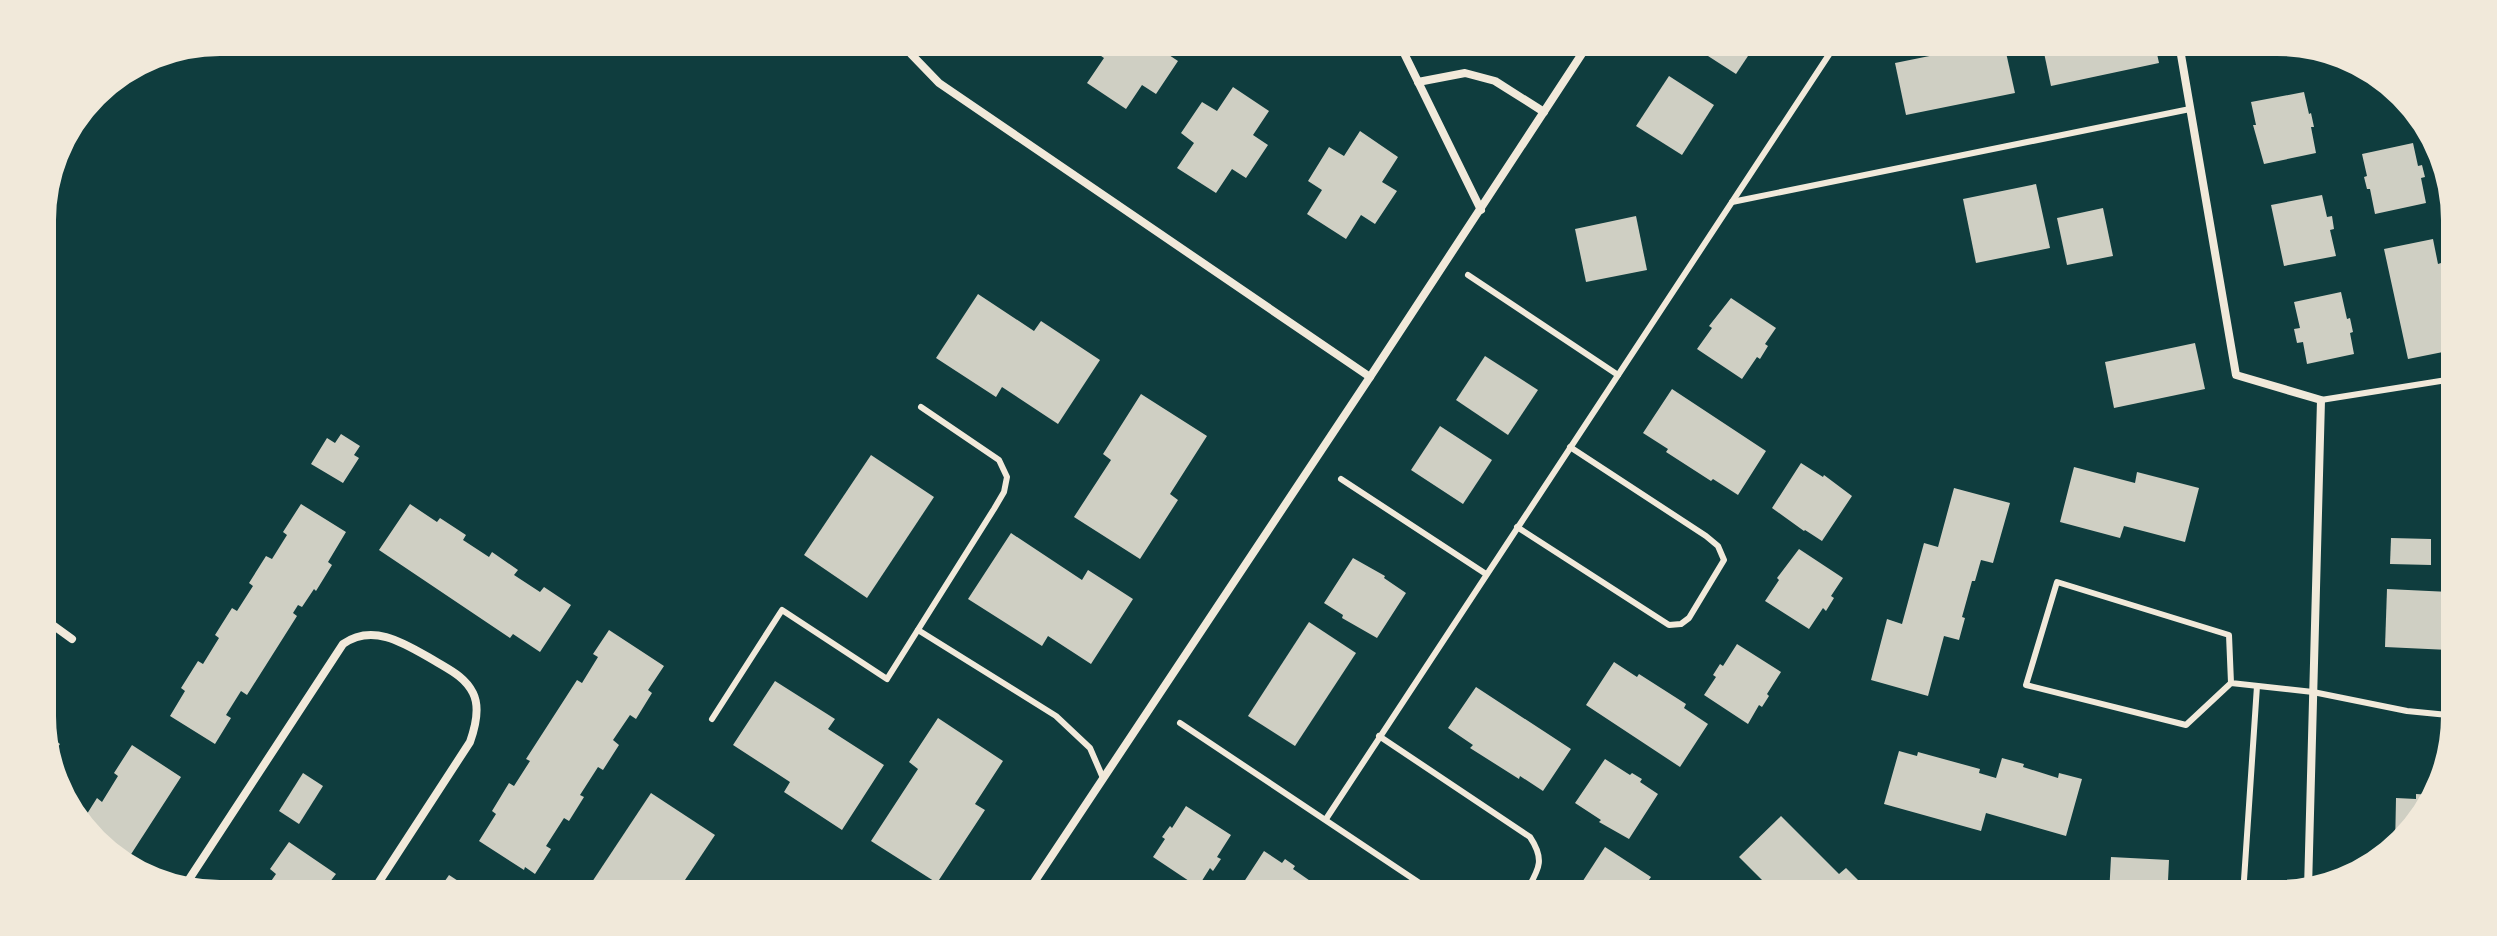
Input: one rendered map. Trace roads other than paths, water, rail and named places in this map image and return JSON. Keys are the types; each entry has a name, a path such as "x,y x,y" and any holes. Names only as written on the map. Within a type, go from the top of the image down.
{"street":[{"path":"911,54 939,83 1370,377"},
{"path":"1404,54 1481,210"},
{"path":"1034,882 1582,54"},
{"path":"2181,54 2236,375 2321,400 2308,879"},
{"path":"1418,82 1465,73 1495,81 1544,112"},
{"path":"54,626 72,639"},
{"path":"189,879 343,644 354,636 377,636 401,640 461,676 475,695 476,726 470,742 379,882"}],"lane":[{"path":"1326,819 1829,54"},
{"path":"1732,202 2190,109"},
{"path":"1468,275 1618,375"},
{"path":"2321,400 2443,381"},
{"path":"712,719 782,610 887,679 994,509 1004,492 1007,477 999,460 921,407"},
{"path":"1517,527 1669,625 1681,624 1689,618 1724,560 1718,546 1570,447"},
{"path":"1341,479 1486,574"},
{"path":"2231,683 2229,635 2057,582 2026,685 2186,725 2231,683 2313,692 2407,711 2443,715"},
{"path":"918,630 1056,716 1090,748 1103,778"},
{"path":"2244,882 2257,686"},
{"path":"1180,723 1418,882"},
{"path":"1379,736 1530,837 1538,849 1540,868 1532,882"}]}
